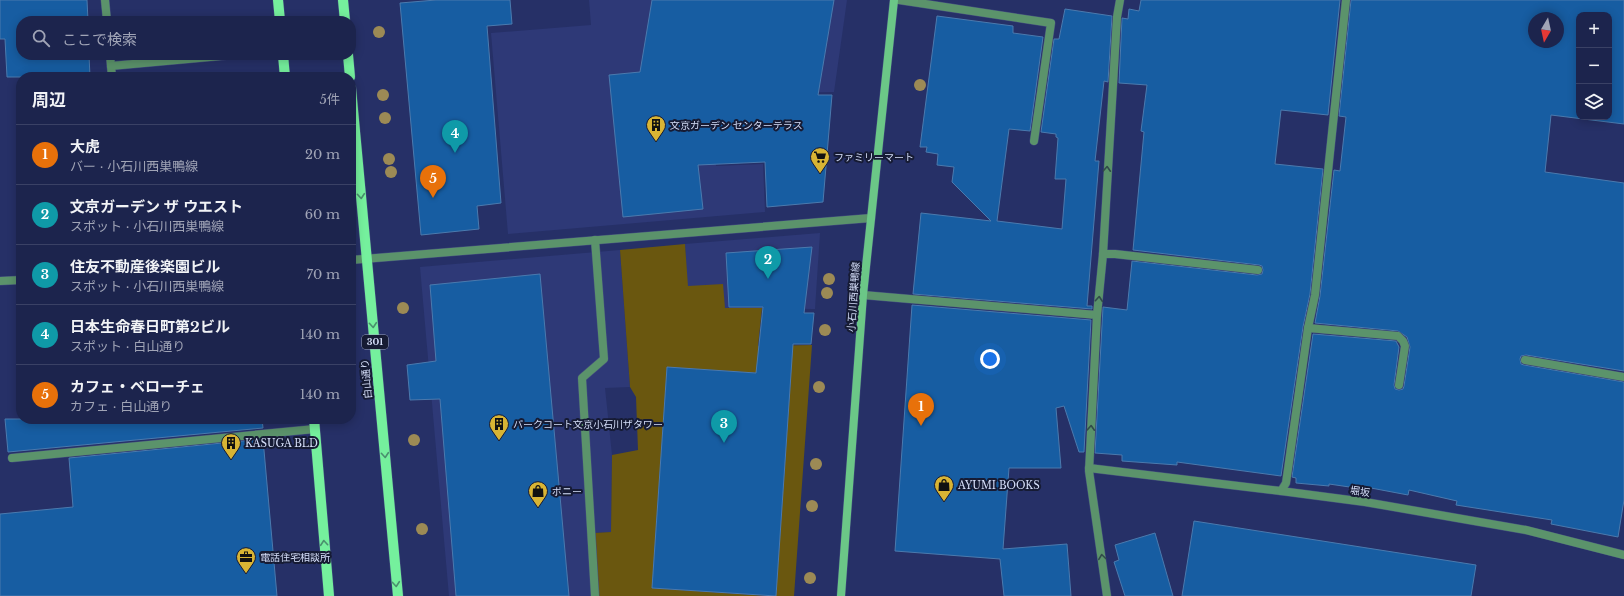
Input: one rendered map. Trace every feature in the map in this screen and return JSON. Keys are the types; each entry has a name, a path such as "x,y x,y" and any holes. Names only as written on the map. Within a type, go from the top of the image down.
{"main road":[{"path":"278,0 280,16"},
{"path":"343,0 345,16"},
{"name":"小石川西巣鴨線","path":"841,596 863,295 894,0"},
{"path":"283,60 285,72"},
{"path":"348,60 350,72"},
{"name":"白山通り","path":"356,141 398,596"},
{"path":"314,424 329,596"}],"street":[{"path":"105,0 106,16"},
{"path":"900,0 1051,23 1034,140"},
{"path":"1107,596 1089,468 1097,315 1117,17 1120,0"},
{"path":"1282,491 1286,483 1308,328 1315,295 1346,0"},
{"path":"110,60 112,72"},
{"path":"111,66 177,60"},
{"path":"356,260 871,218"},
{"path":"595,240 604,359 582,378 595,596"},
{"path":"1102,254 1115,254 1258,270"},
{"path":"0,281 16,280"},
{"path":"863,295 1097,315"},
{"path":"1308,328 1398,336 1403,340 1405,346 1399,384"},
{"path":"1525,360 1624,377"},
{"path":"12,458 314,424"},
{"name":"堀坂","path":"1089,468 1365,502 1526,530 1624,555"}],"shaded area":[{"path":"589,0 847,0 834,92 711,94 716,166 763,164 765,212 508,234 491,33 591,25"},
{"path":"820,233 815,309 725,308 687,287 685,244"},
{"path":"685,244 688,286 723,284 725,308 762,308 758,346 812,345 794,596 776,596 791,375 667,367 652,588 768,596 597,596 594,533 611,532 612,455 638,450 636,397 630,387 620,250"},
{"path":"620,250 630,387 605,388 612,455 611,532 594,533 597,596 449,596 420,267"}],"building":[{"path":"0,0 87,0 88,16 16,16 16,60 89,60 90,72 16,72 16,77 7,77 5,39 0,39"},
{"path":"436,0 510,0 512,24 487,26 501,203 477,206 479,229 421,235 400,3"},
{"path":"652,0 834,0 818,95 832,95 823,202 767,207 765,162 698,165 703,209 623,217 609,75 640,72"},
{"path":"1141,0 1340,0 1328,115 1281,110 1275,164 1323,169 1310,294 1303,327 1281,476 1177,462 1177,465 1122,461 1122,455 1095,453 1103,307 1127,310 1132,261 1257,275 1262,274 1263,270 1262,266 1259,265 1133,250 1144,132 1141,131 1147,85 1119,83 1122,18 1128,19 1129,9 1139,11"},
{"path":"1351,0 1624,0 1624,124 1592,120 1612,120 1612,12 1576,12 1576,118 1551,115 1545,172 1624,183 1624,371 1526,355 1521,356 1520,359 1521,364 1524,365 1624,382 1624,500 1618,537 1551,524 1552,520 1456,505 1457,501 1409,490 1408,495 1371,488 1370,490 1329,484 1329,486 1296,483 1296,478 1292,477 1313,334 1396,341 1399,347 1394,385 1395,389 1399,390 1403,389 1404,386 1410,347 1407,337 1398,331 1315,323 1320,296 1334,170 1340,171 1346,117 1339,116"},
{"path":"1065,9 1112,16 1108,82 1104,81 1095,161 1099,161 1087,306 1092,306 1092,309 913,294 921,213 991,221 952,182 954,167 937,165 938,154 926,152 927,147 920,147 937,16 1013,26 1013,33 1043,37 1030,131 1009,129 997,221 1062,229 1066,179 1055,179 1058,138 1056,137 1056,134 1041,132 1054,39 1059,39"},
{"path":"812,247 804,313 814,313 811,344 793,344 776,596 652,588 667,367 756,373 763,307 729,307 726,253"},
{"name":"パークコート文京小石川ザタワー","path":"540,274 569,596 456,596 440,399 410,400 407,365 436,361 430,285"},
{"path":"912,305 1091,320 1084,452 1079,452 1064,406 1056,408 1061,468 1009,468 1003,549 1067,544 1071,596 1004,596 1000,559 895,551"},
{"path":"5,419 16,419 16,424 263,424 263,428 8,452"},
{"path":"263,439 277,596 0,596 0,514 73,507 69,458"},
{"path":"1194,521 1476,565 1471,596 1182,596"},
{"path":"1155,533 1173,596 1125,596 1114,562 1119,560 1115,545"}],"place":[{"name":"文京ガーデン センターテラス","path":"656,142"},
{"name":"日本生命春日町第2ビル","path":"455,153"},
{"name":"ファミリーマート","path":"820,174"},
{"name":"カフェ・ベローチェ","path":"433,198"},
{"name":"文京ガーデン ザ ウエスト","path":"768,279"},
{"name":"大虎","path":"921,426"},
{"name":"パークコート文京小石川ザタワー","path":"499,441"},
{"name":"住友不動産後楽園ビル","path":"724,443"},
{"name":"KASUGA BLD","path":"231,460"},
{"name":"AYUMI BOOKS","path":"944,502"},
{"name":"ポニー","path":"538,508"},
{"name":"電話住宅相談所","path":"246,574"}]}
